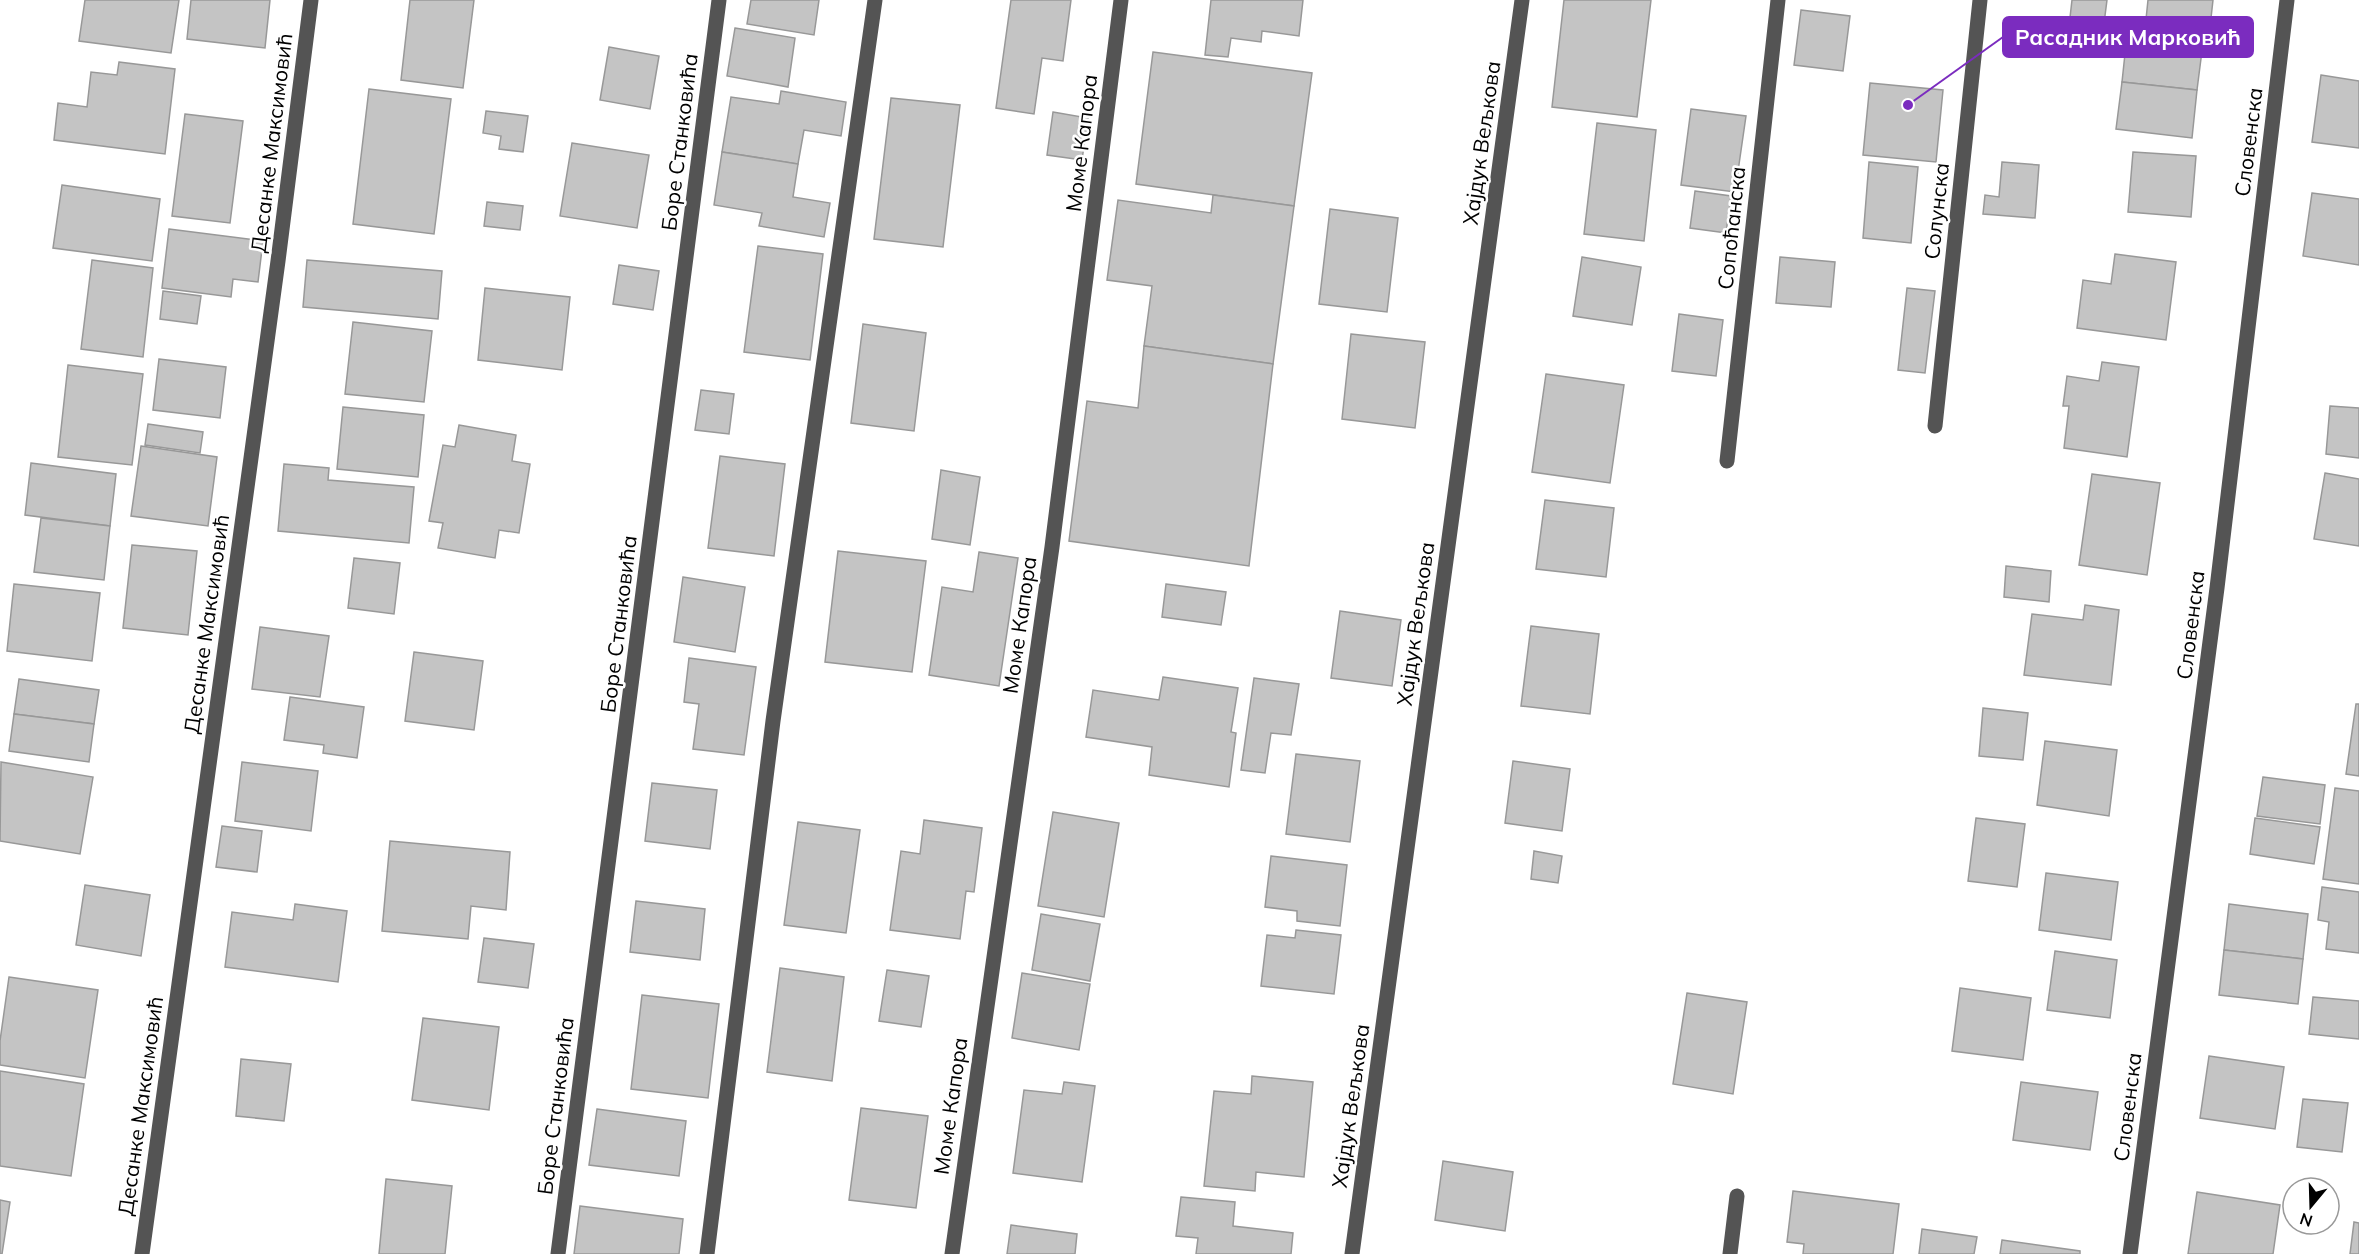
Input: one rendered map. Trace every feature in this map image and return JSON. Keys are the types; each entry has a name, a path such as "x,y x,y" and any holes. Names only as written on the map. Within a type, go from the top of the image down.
{"street":[{"name":"Десанке Максимовић","path":"142,1254 275,285 311,0"},
{"name":"Боре Станковића","path":"558,1254 719,0"},
{"path":"707,1254 774,709 875,0"},
{"name":"Моме Капора","path":"952,1254 1052,547 1121,0"},
{"name":"Хајдук Вељкова","path":"1352,1254 1522,0"},
{"name":"Сопоћанска","path":"1727,461 1778,0"},
{"name":"Солунска","path":"1935,426 1980,0"},
{"name":"Словенска","path":"2130,1254 2217,588 2287,0"},
{"path":"1730,1254 1737,1196"}],"building":[{"path":"85,0 179,0 171,53 79,41"},
{"path":"191,0 270,0 265,48 187,39"},
{"path":"410,0 474,0 463,88 401,80"},
{"path":"751,0 819,0 814,35 747,24"},
{"path":"1011,0 1071,0 1063,61 1042,58 1034,114 996,108"},
{"path":"1211,0 1303,0 1299,36 1262,31 1261,42 1231,38 1228,57 1205,55"},
{"path":"1564,0 1651,0 1637,117 1552,107"},
{"path":"2072,0 2107,0 2102,39 2068,35"},
{"path":"2148,0 2213,0 2209,36 2145,29"},
{"path":"1801,10 1850,16 1843,71 1794,65"},
{"path":"735,28 795,38 788,87 727,76"},
{"path":"2127,35 2203,43 2197,90 2122,82"},
{"path":"609,47 659,56 650,109 600,100"},
{"path":"1153,52 1312,73 1294,206 1136,184"},
{"path":"119,62 175,69 165,154 54,140 58,103 87,107 91,72 117,75"},
{"path":"2321,75 2359,81 2359,148 2312,142"},
{"path":"2122,82 2197,90 2192,138 2116,129"},
{"path":"1870,83 1943,90 1936,162 1863,155"},
{"path":"369,89 451,99 434,234 353,224"},
{"path":"781,91 846,102 841,136 804,130 798,164 722,152 731,97 779,104"},
{"path":"891,98 960,105 943,247 874,239"},
{"path":"1691,109 1746,116 1735,192 1681,185"},
{"path":"486,111 528,116 523,152 499,149 501,136 483,133"},
{"path":"1053,112 1088,118 1082,160 1047,155"},
{"path":"185,114 243,121 230,223 172,216"},
{"path":"1597,123 1656,130 1644,241 1584,234"},
{"path":"572,143 649,155 637,228 560,216"},
{"path":"722,152 798,164 793,197 830,203 824,237 759,226 762,213 714,205"},
{"path":"2133,152 2196,156 2191,217 2128,212"},
{"path":"1869,162 1918,167 1911,243 1863,238"},
{"path":"2002,162 2039,165 2035,218 1983,214 1985,195 1999,197"},
{"path":"62,185 160,199 152,261 53,248"},
{"path":"1695,191 1731,196 1726,233 1690,228"},
{"path":"2312,193 2359,199 2359,265 2303,256"},
{"path":"1213,195 1294,206 1273,364 1144,346 1152,286 1107,280 1118,200 1211,213"},
{"path":"487,202 523,206 520,230 484,226"},
{"path":"1330,209 1398,218 1387,312 1319,304"},
{"path":"169,229 263,241 258,282 233,279 231,297 162,288"},
{"path":"758,246 823,254 810,360 744,352"},
{"path":"2115,254 2176,262 2166,340 2077,328 2083,280 2111,284"},
{"path":"1582,257 1641,267 1632,325 1573,316"},
{"path":"1780,257 1835,262 1831,307 1776,303"},
{"path":"92,260 153,268 143,357 81,349"},
{"path":"307,260 442,271 438,319 303,307"},
{"path":"619,265 659,271 653,310 613,304"},
{"path":"485,288 570,297 562,370 478,360"},
{"path":"1907,288 1935,291 1925,373 1898,370"},
{"path":"163,291 201,296 197,324 160,319"},
{"path":"1679,314 1723,320 1716,376 1672,371"},
{"path":"353,322 432,331 424,402 345,394"},
{"path":"863,324 926,333 914,431 851,423"},
{"path":"1351,334 1425,342 1415,428 1342,419"},
{"path":"1144,346 1273,364 1249,566 1069,541 1087,401 1138,408"},
{"path":"159,359 226,367 220,418 153,410"},
{"path":"2102,362 2139,367 2127,457 2064,448 2069,406 2063,406 2067,376 2099,381"},
{"path":"68,365 143,374 132,465 58,457"},
{"path":"1546,374 1624,385 1610,483 1532,472"},
{"path":"701,390 734,394 729,434 695,430"},
{"path":"2330,406 2359,408 2359,458 2326,454"},
{"path":"343,407 424,415 418,477 337,469"},
{"path":"148,424 203,432 200,453 145,445"},
{"path":"459,425 516,435 512,461 530,464 519,533 499,530 495,558 438,548 443,523 429,521 443,445 455,447"},
{"path":"141,446 217,457 208,526 131,516"},
{"path":"720,456 785,464 774,556 708,548"},
{"path":"31,463 116,474 110,526 25,515"},
{"path":"284,464 329,468 328,480 414,487 409,543 278,531"},
{"path":"941,470 980,477 970,545 932,539"},
{"path":"2325,473 2359,479 2359,546 2314,539"},
{"path":"2092,474 2160,483 2147,575 2079,565"},
{"path":"1545,500 1614,508 1606,577 1536,569"},
{"path":"41,518 110,526 104,580 34,572"},
{"path":"132,545 197,551 188,635 123,628"},
{"path":"838,551 926,561 912,672 825,662"},
{"path":"979,552 1018,558 999,686 929,675 942,587 973,592"},
{"path":"354,558 400,563 394,614 348,608"},
{"path":"2006,566 2051,571 2049,602 2004,597"},
{"path":"683,577 745,587 735,652 674,642"},
{"path":"14,584 100,593 92,661 7,651"},
{"path":"1166,584 1226,592 1221,625 1162,617"},
{"path":"2085,605 2119,610 2111,685 2024,675 2032,614 2083,620"},
{"path":"1340,611 1401,620 1392,686 1331,678"},
{"path":"1531,626 1599,634 1590,714 1521,706"},
{"path":"260,627 329,636 320,697 252,689"},
{"path":"414,652 483,661 474,730 405,721"},
{"path":"689,658 756,667 744,755 693,749 699,704 684,702"},
{"path":"1163,677 1238,688 1231,732 1236,733 1229,787 1149,775 1152,747 1086,737 1093,690 1159,700"},
{"path":"1254,678 1299,684 1291,735 1271,733 1265,773 1241,770"},
{"path":"19,679 99,690 94,724 14,714"},
{"path":"290,697 364,707 357,758 323,753 324,745 284,740"},
{"path":"2356,704 2359,704 2359,776 2346,774"},
{"path":"1983,708 2028,713 2023,760 1979,756"},
{"path":"14,714 94,724 89,762 9,751"},
{"path":"2045,741 2117,750 2109,816 2037,805"},
{"path":"1296,754 1360,761 1350,842 1286,834"},
{"path":"1513,761 1570,769 1562,831 1505,823"},
{"path":"1,762 93,777 80,854 0,841"},
{"path":"242,762 318,771 311,831 235,821"},
{"path":"2263,777 2325,785 2320,824 2257,816"},
{"path":"652,783 717,790 710,849 645,841"},
{"path":"2335,788 2359,791 2359,884 2323,879"},
{"path":"1053,812 1119,823 1104,917 1038,906"},
{"path":"1976,818 2025,824 2017,887 1968,881"},
{"path":"2255,818 2320,827 2314,864 2250,854"},
{"path":"924,820 982,828 974,892 966,891 960,939 890,930 901,851 920,854"},
{"path":"798,822 860,830 846,933 784,925"},
{"path":"222,826 262,831 257,872 216,867"},
{"path":"390,841 510,852 506,910 471,906 468,939 382,931"},
{"path":"1534,851 1562,856 1558,883 1531,879"},
{"path":"1271,856 1347,865 1340,926 1297,921 1297,911 1265,907"},
{"path":"2046,873 2118,882 2111,940 2039,930"},
{"path":"85,885 150,895 141,956 76,945"},
{"path":"2322,887 2359,892 2359,953 2326,949 2329,922 2318,920"},
{"path":"636,901 705,909 700,960 630,952"},
{"path":"295,904 347,911 338,982 225,967 232,912 293,920"},
{"path":"2229,904 2308,914 2303,959 2224,950"},
{"path":"1041,914 1100,924 1090,981 1032,970"},
{"path":"1296,930 1341,935 1334,994 1261,986 1267,935 1295,938"},
{"path":"484,938 534,944 528,988 478,982"},
{"path":"2224,950 2303,959 2298,1004 2219,995"},
{"path":"2055,951 2117,960 2110,1018 2047,1010"},
{"path":"780,968 844,977 832,1081 767,1072"},
{"path":"887,970 929,976 921,1027 879,1021"},
{"path":"1022,973 1090,984 1079,1050 1012,1038"},
{"path":"9,977 98,990 85,1078 0,1065 0,1041"},
{"path":"1960,988 2031,998 2023,1060 1952,1051"},
{"path":"1687,993 1747,1002 1733,1094 1673,1084"},
{"path":"642,995 719,1004 708,1098 631,1089"},
{"path":"2313,997 2359,1001 2359,1039 2309,1034"},
{"path":"423,1018 499,1027 489,1110 412,1100"},
{"path":"2209,1056 2284,1067 2275,1129 2200,1118"},
{"path":"241,1059 291,1064 284,1121 236,1116"},
{"path":"0,1071 84,1084 71,1176 0,1166"},
{"path":"1252,1076 1313,1082 1304,1177 1256,1172 1255,1191 1204,1186 1214,1091 1251,1094"},
{"path":"1064,1082 1095,1086 1082,1182 1013,1173 1024,1090 1062,1094"},
{"path":"2021,1082 2098,1092 2090,1150 2013,1140"},
{"path":"2303,1099 2348,1103 2342,1152 2297,1147"},
{"path":"861,1108 928,1116 916,1208 849,1200"},
{"path":"597,1109 686,1121 679,1176 589,1165"},
{"path":"1443,1161 1513,1172 1505,1231 1435,1220"},
{"path":"386,1179 452,1186 445,1254 379,1254"},
{"path":"1793,1191 1899,1204 1893,1254 1803,1254 1804,1244 1787,1242"},
{"path":"2197,1192 2280,1205 2273,1254 2188,1254"},
{"path":"1181,1197 1235,1202 1233,1226 1293,1233 1291,1254 1196,1254 1198,1238 1176,1236"},
{"path":"0,1200 10,1202 2,1254 0,1254"},
{"path":"580,1206 683,1219 679,1254 574,1254"},
{"path":"2354,1222 2359,1223 2359,1254 2350,1254"},
{"path":"1011,1225 1077,1234 1075,1254 1007,1254"},
{"path":"1922,1229 1977,1237 1974,1254 1919,1254"},
{"path":"2002,1240 2080,1251 2080,1254 2000,1254"}],"place":[{"name":"Расадник Марковић","path":"1908,105"}]}
